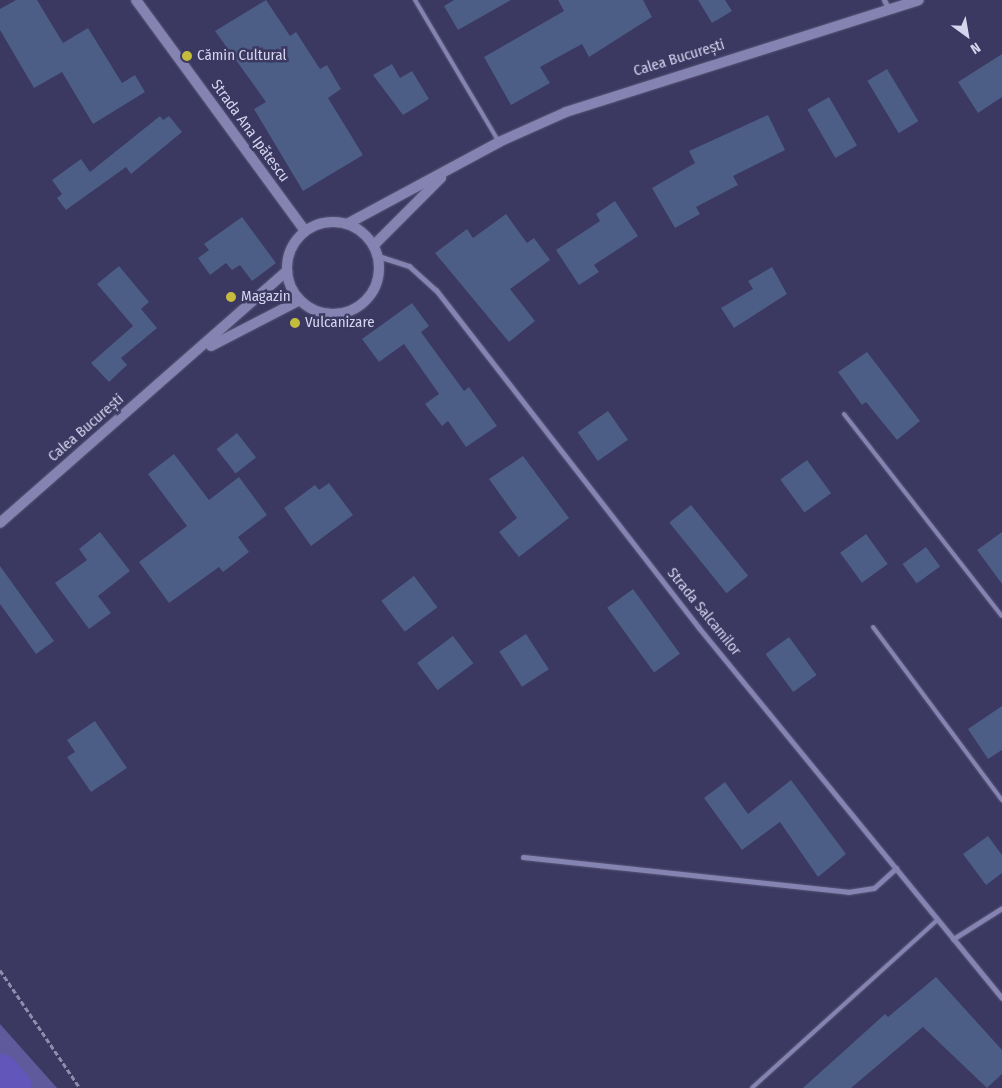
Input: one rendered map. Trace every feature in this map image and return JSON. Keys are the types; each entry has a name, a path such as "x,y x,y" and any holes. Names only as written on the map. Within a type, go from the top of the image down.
{"main road":[{"name":"Strada Ana Ipătescu","path":"136,0 305,231"},
{"name":"Calea București","path":"347,224 499,142 638,86 887,5 919,0"},
{"name":"Calea București","path":"374,246 457,165"},
{"path":"325,222 347,224 374,246 378,256 377,283 358,307 328,314 300,300 287,271 291,248 305,231 325,222"},
{"name":"Calea București","path":"0,523 193,356 287,271"},
{"name":"Calea București","path":"193,356 300,300"}],"street":[{"name":"Strada Salcamilor","path":"378,256 409,266 436,290 699,628 1002,998"},
{"path":"523,857 848,892 874,888 896,868"},
{"path":"953,939 1002,908"}],"lane":[{"path":"415,0 499,142"},
{"path":"844,414 1002,616"},
{"path":"873,627 1002,800"},
{"path":"752,1088 938,920"}],"path":[{"path":"0,970 80,1088"}],"shaded area":[{"path":"0,1024 57,1088 0,1088"}],"building":[{"path":"16,0 37,0 63,43 88,28 122,83 135,75 145,92 93,124 62,72 34,88 0,30 0,9"},
{"path":"266,0 290,36 296,32 320,69 327,65 341,89 328,98 363,155 303,191 254,109 266,102 215,31"},
{"path":"454,0 511,0 458,30 444,6"},
{"path":"558,0 643,0 652,17 589,57 582,44 540,67 550,83 511,105 484,57 564,11"},
{"path":"698,0 725,0 732,11 712,23"},
{"path":"1002,54 1002,97 978,113 958,82"},
{"path":"392,64 400,78 412,71 429,99 403,115 373,75"},
{"path":"887,69 918,121 899,133 867,81"},
{"path":"829,97 857,145 835,158 807,110"},
{"path":"768,115 785,150 733,176 738,185 696,207 700,214 675,228 652,188 695,163 689,151"},
{"path":"160,116 163,120 169,116 182,132 131,174 126,167 66,210 57,198 62,194 52,180 81,159 90,172"},
{"path":"615,201 638,236 594,265 599,272 579,285 556,250 600,221 596,214"},
{"path":"506,214 527,243 534,238 550,260 510,289 535,321 509,342 435,253 467,229 473,238"},
{"path":"242,217 276,263 252,281 240,265 232,270 226,263 210,275 198,258 209,250 204,244"},
{"path":"119,266 149,302 141,309 157,328 121,358 127,365 109,382 91,363 133,326 97,284"},
{"path":"772,267 787,294 734,328 721,308 753,289 748,281"},
{"path":"412,303 429,326 421,332 464,391 469,387 497,426 466,447 448,421 442,426 425,404 439,394 404,344 379,362 362,339"},
{"path":"867,352 920,421 897,440 866,402 862,405 838,372"},
{"path":"608,411 628,440 598,461 578,432"},
{"path":"237,433 256,457 236,473 217,449"},
{"path":"174,454 209,500 239,477 267,515 238,537 249,552 223,572 219,567 169,603 139,562 187,526 148,474"},
{"path":"523,456 569,518 519,557 499,532 517,518 489,479"},
{"path":"807,460 831,493 804,513 780,479"},
{"path":"329,483 353,515 311,546 284,508 315,485 319,490"},
{"path":"691,505 748,576 727,593 669,523"},
{"path":"100,532 130,571 98,596 111,613 89,629 55,583 87,560 79,549"},
{"path":"1002,532 1002,584 977,550"},
{"path":"866,534 888,564 862,583 840,553"},
{"path":"926,547 940,566 917,583 903,564"},
{"path":"0,566 54,641 36,654 0,604"},
{"path":"414,576 437,607 405,632 381,601"},
{"path":"633,589 680,654 654,673 607,608"},
{"path":"526,634 549,669 522,687 499,651"},
{"path":"453,636 473,663 438,690 417,663"},
{"path":"789,637 817,675 793,692 766,654"},
{"path":"1002,706 1002,750 988,759 968,729"},
{"path":"95,721 127,768 91,792 67,757 75,752 67,740"},
{"path":"791,780 846,854 818,877 780,822 742,850 704,798 725,782 748,814"},
{"path":"988,836 1002,855 1002,873 986,885 963,854"},
{"path":"936,977 1002,1050 1002,1074 987,1088 923,1027 851,1088 803,1088 885,1014 888,1017"}],"waterway":[{"path":"0,1074 12,1088"}],"place":[{"name":"Cămin Cultural","path":"187,56"},
{"name":"Magazin","path":"231,297"},
{"name":"Vulcanizare","path":"295,323"}]}
